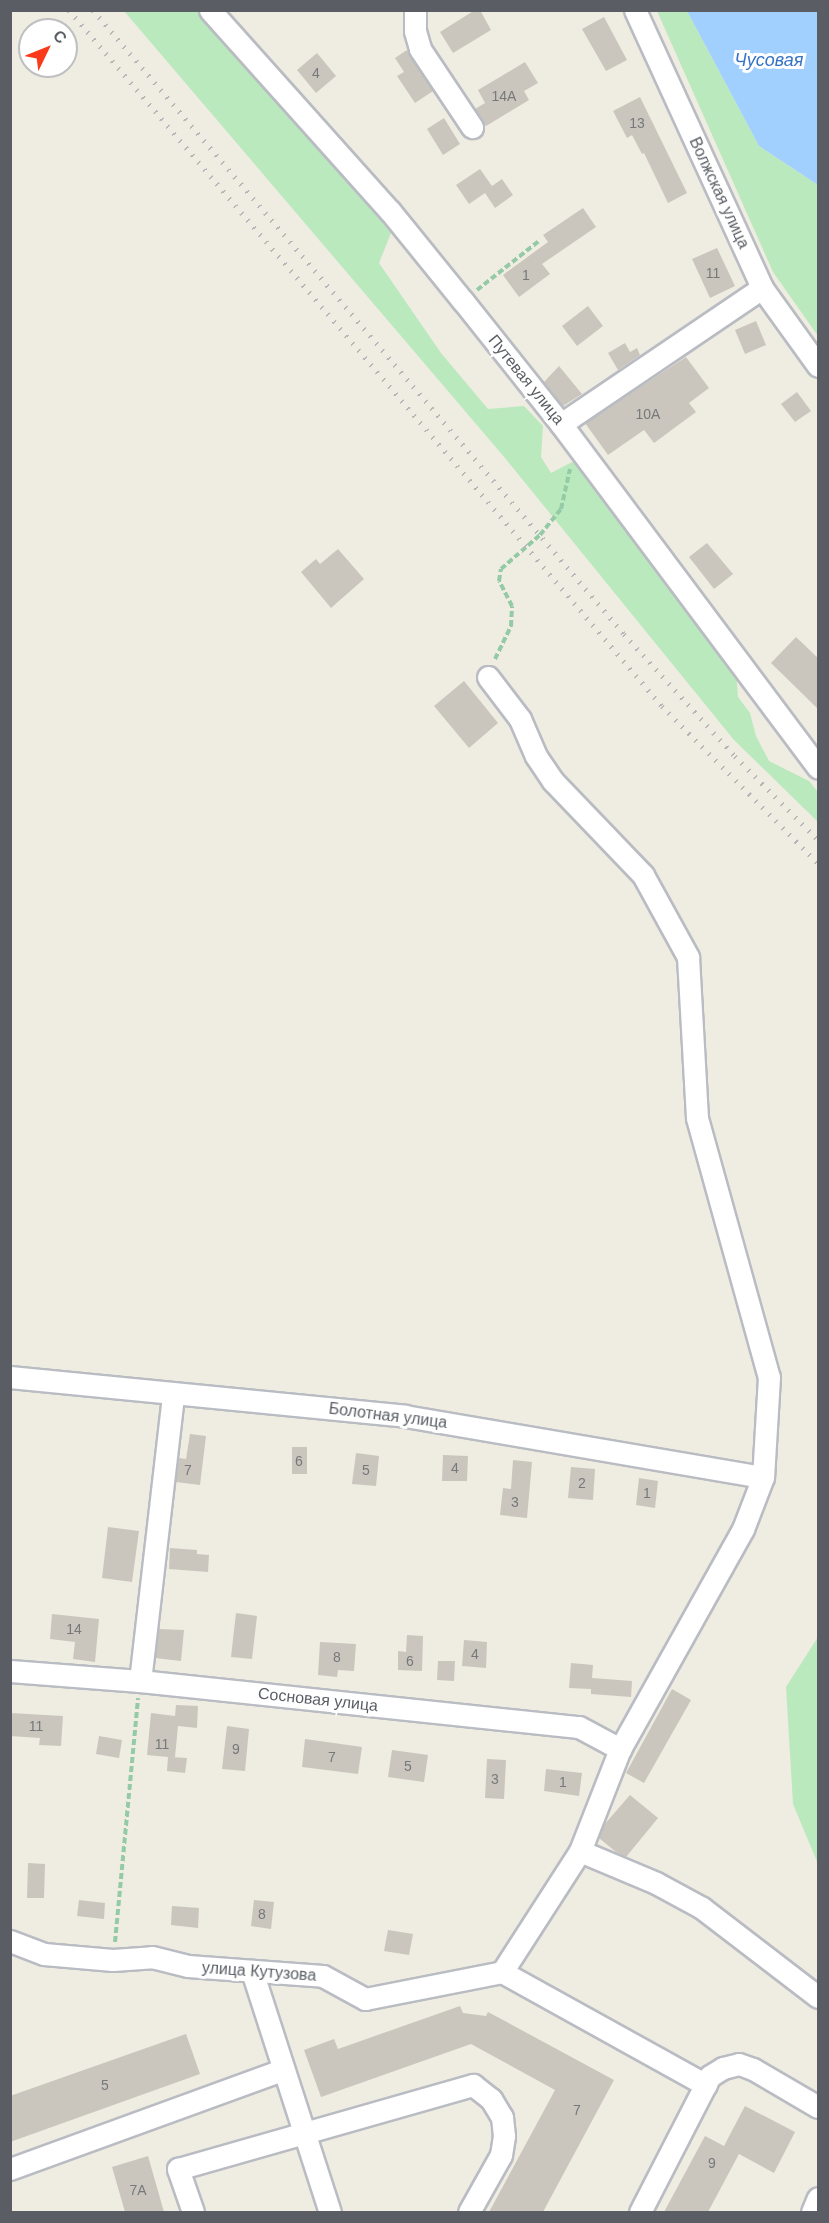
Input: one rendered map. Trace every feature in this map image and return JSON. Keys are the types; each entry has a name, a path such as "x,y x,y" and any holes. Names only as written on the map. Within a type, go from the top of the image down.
{"street":[{"name":"Путевая улица","path":"210,10 390,211 463,301 561,424 819,767"},
{"path":"415,10 415,31 420,49 472,127"},
{"name":"Волжская улица","path":"635,10 762,288 819,366"},
{"path":"561,424 762,288"},
{"path":"488,677 520,719 536,756 553,782 643,875 688,957 697,1119 769,1377 763,1477 743,1529 621,1749 580,1851 502,1972 706,2085"},
{"name":"Болотная улица","path":"10,1377 173,1395 405,1416 763,1477"},
{"path":"140,1681 173,1395"},
{"name":"Сосновая улица","path":"10,1671 140,1681 579,1726 621,1749"},
{"path":"580,1851 656,1883 702,1908 819,1997"},
{"name":"улица Кутузова","path":"10,1941 44,1954 113,1960 152,1957 188,1966 323,1976 365,1999 502,1972"},
{"path":"252,1971 282,2070 330,2212"},
{"path":"640,2212 710,2076 723,2068 739,2064 753,2068 819,2107"},
{"path":"10,2169 282,2070"},
{"path":"193,2212 178,2169 304,2135 473,2085 491,2099 502,2117 504,2136 501,2155 469,2212"},
{"path":"812,2212 819,2198"}],"path":[{"path":"463,301 540,240"},
{"path":"501,644 511,626 512,606 499,581 501,569 540,535 561,509 566,496 571,456 576,444"},
{"path":"113,1960 140,1681"}],"green space":[{"path":"124,11 201,11 279,97 391,233 379,263 441,353 488,409 524,406 543,426 541,457 551,473 576,460 736,671 738,697 750,713 756,736 769,761 809,781 818,792 818,822 734,740 505,458"},
{"path":"657,11 687,11 759,146 818,185 818,336 773,272"},
{"path":"818,1637 818,1864 793,1804 786,1687"}],"water":[{"name":"Чусовая","path":"687,11 818,11 818,185 759,146"}],"building":[{"path":"475,10 480,10 491,30 453,53 440,32"},
{"path":"604,17 627,60 606,71 582,29"},
{"path":"407,50 433,91 415,103 397,76 404,72 395,58"},
{"path":"317,53 336,76 316,93 297,70"},
{"path":"525,62 538,83 524,91 529,100 486,126 475,109 485,103 478,90"},
{"path":"640,97 687,193 668,203 644,153 642,154 632,135 627,138 613,111"},
{"path":"444,118 460,144 443,155 427,129"},
{"path":"480,169 492,186 502,179 513,195 495,208 485,193 469,204 456,185"},
{"path":"583,208 596,227 542,264 550,274 519,297 503,275 548,242 543,235"},
{"path":"717,248 735,286 710,298 692,259"},
{"path":"588,306 603,326 577,346 562,326"},
{"path":"756,321 766,345 745,354 735,330"},
{"path":"625,343 630,352 637,348 640,355 618,370 608,353"},
{"path":"686,357 709,388 689,403 696,412 654,443 644,430 608,455 585,423"},
{"path":"559,366 582,394 563,406 544,382"},
{"path":"797,392 811,411 795,422 781,404"},
{"path":"707,543 733,574 714,589 689,557"},
{"path":"338,549 364,579 331,608 301,572 316,559 320,564"},
{"path":"796,637 819,659 819,710 771,663"},
{"path":"464,681 498,723 469,748 434,706"},
{"path":"190,1434 206,1436 200,1485 176,1482 179,1458 186,1459"},
{"path":"292,1447 307,1447 307,1474 292,1474"},
{"path":"356,1453 379,1456 376,1486 352,1484"},
{"path":"443,1455 468,1456 467,1481 442,1481"},
{"path":"513,1460 532,1462 527,1518 500,1515 503,1488 511,1489"},
{"path":"571,1467 595,1469 593,1500 568,1498"},
{"path":"639,1478 658,1481 655,1508 636,1505"},
{"path":"108,1527 139,1531 132,1582 102,1578"},
{"path":"170,1548 197,1550 197,1554 209,1555 208,1572 169,1569"},
{"path":"236,1613 257,1616 252,1659 231,1657"},
{"path":"52,1614 99,1619 95,1662 73,1659 75,1642 50,1639"},
{"path":"159,1629 184,1630 181,1661 155,1658"},
{"path":"407,1635 423,1636 422,1671 398,1670 398,1651 406,1652"},
{"path":"464,1640 487,1642 486,1668 462,1666"},
{"path":"320,1642 356,1644 354,1671 338,1670 337,1677 318,1675"},
{"path":"438,1661 455,1661 454,1681 437,1680"},
{"path":"571,1663 593,1665 592,1678 632,1681 631,1697 591,1694 591,1689 569,1688"},
{"path":"672,1689 691,1700 644,1783 626,1773"},
{"path":"176,1705 198,1706 197,1728 178,1726 175,1757 170,1757 187,1758 185,1773 167,1771 168,1757 147,1755 151,1713 175,1716"},
{"path":"10,1713 63,1716 61,1746 39,1745 40,1738 10,1736"},
{"path":"227,1726 249,1729 245,1771 222,1769"},
{"path":"99,1736 122,1740 119,1758 96,1754"},
{"path":"305,1739 362,1747 358,1774 302,1767"},
{"path":"392,1750 428,1755 424,1782 388,1777"},
{"path":"487,1759 506,1760 504,1799 485,1798"},
{"path":"546,1769 582,1773 579,1796 544,1791"},
{"path":"630,1795 658,1818 626,1857 599,1838 603,1826"},
{"path":"28,1863 45,1864 44,1898 27,1898"},
{"path":"79,1900 105,1903 104,1919 77,1916"},
{"path":"254,1900 274,1902 271,1929 251,1926"},
{"path":"172,1906 199,1908 198,1928 171,1925"},
{"path":"388,1930 413,1934 409,1955 384,1951"},
{"path":"460,2006 463,2013 486,2016 488,2012 614,2080 543,2212 489,2212 555,2090 471,2044 321,2097 304,2050 334,2039 338,2049"},
{"path":"186,2034 200,2074 10,2142 10,2096"},
{"path":"745,2106 795,2132 774,2173 739,2154 708,2212 664,2212 705,2136 724,2146"},
{"path":"148,2156 164,2212 125,2212 112,2167"}],"railway":[{"path":"69,10 662,706 818,863"},
{"path":"93,10 624,634 735,756 818,840"}]}
